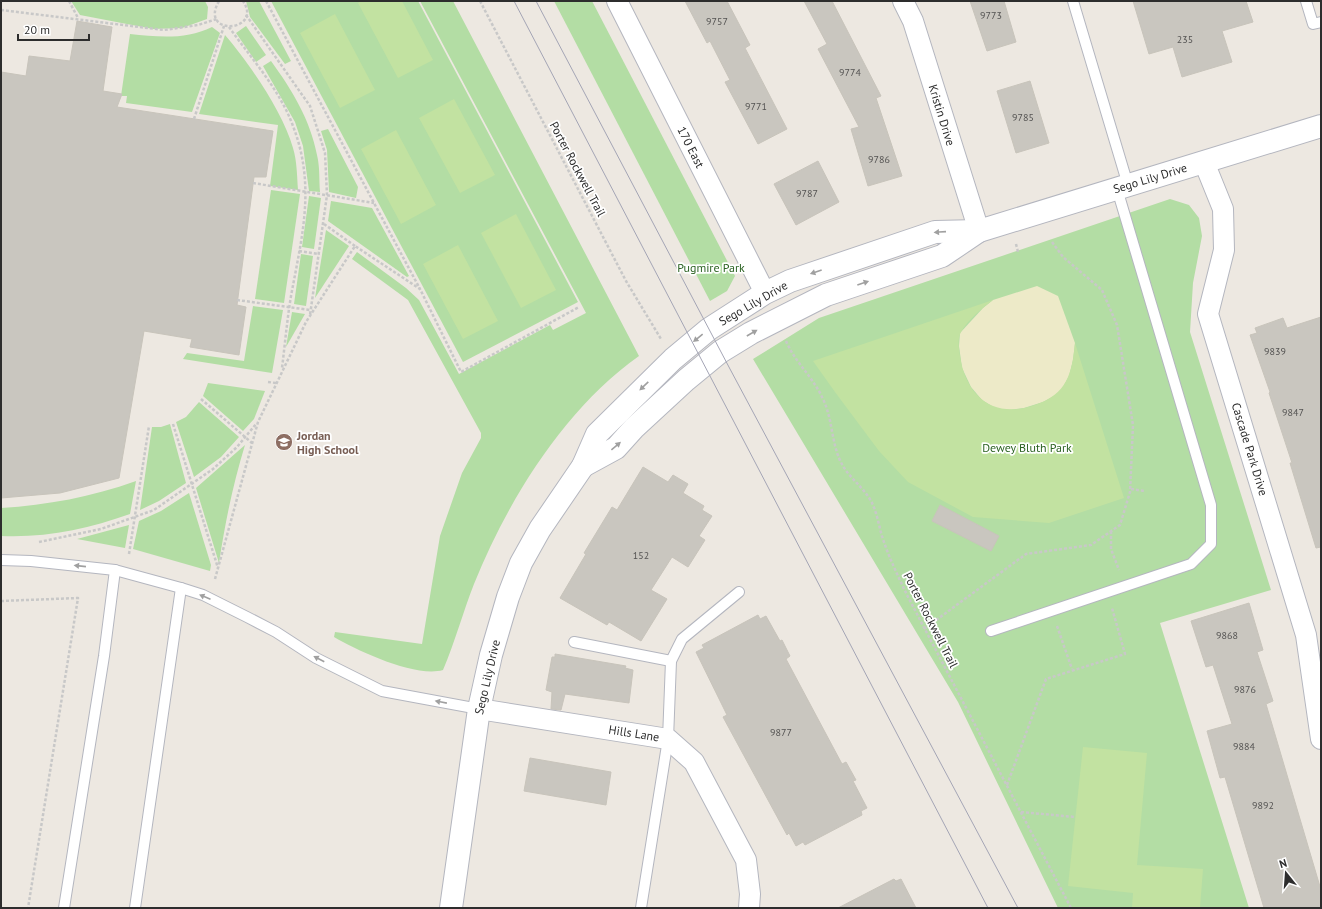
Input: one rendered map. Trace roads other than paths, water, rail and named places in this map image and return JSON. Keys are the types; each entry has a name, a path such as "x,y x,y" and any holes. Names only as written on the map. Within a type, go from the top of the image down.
{"main road":[{"name":"Sego Lily Drive","path":"450,908 479,709 491,656 508,597 521,563 540,529 583,466 597,434 673,358 709,329 765,293 790,281 935,232 978,231 1321,126"},
{"name":"Sego Lily Drive","path":"583,466 616,448 634,428 686,380 720,352 751,333 826,295 942,256 978,231"}],"street":[{"name":"170 East","path":"617,1 765,293"},
{"name":"Kristin Drive","path":"903,1 913,21 978,231"},
{"name":"Cascade Park Drive","path":"1204,162 1223,209 1224,250 1208,314 1306,635 1318,701 1321,739"},
{"name":"Hills Lane","path":"479,709 668,739 694,762 746,860 750,894 749,908"}],"lane":[{"path":"991,632 1191,564 1211,544 1211,505 1073,1"},
{"path":"1306,1 1313,24 1321,22"},
{"path":"1,560 31,561 115,570 182,588 203,595 247,616 276,632 316,658 382,691 479,709"},
{"path":"64,908 104,656 115,570"},
{"path":"135,908 182,588"},
{"path":"641,908 668,739 671,661 682,639 739,592"},
{"path":"574,642 671,661"}],"tram line":[{"path":"514,1 988,908"},
{"path":"536,1 730,369 1018,908"}],"place":[{"name":"Jordan High School","path":"284,442"}],"park label":[{"name":"Pugmire Park","path":"711,267"},
{"name":"Dewey Bluth Park","path":"1027,447"}]}
